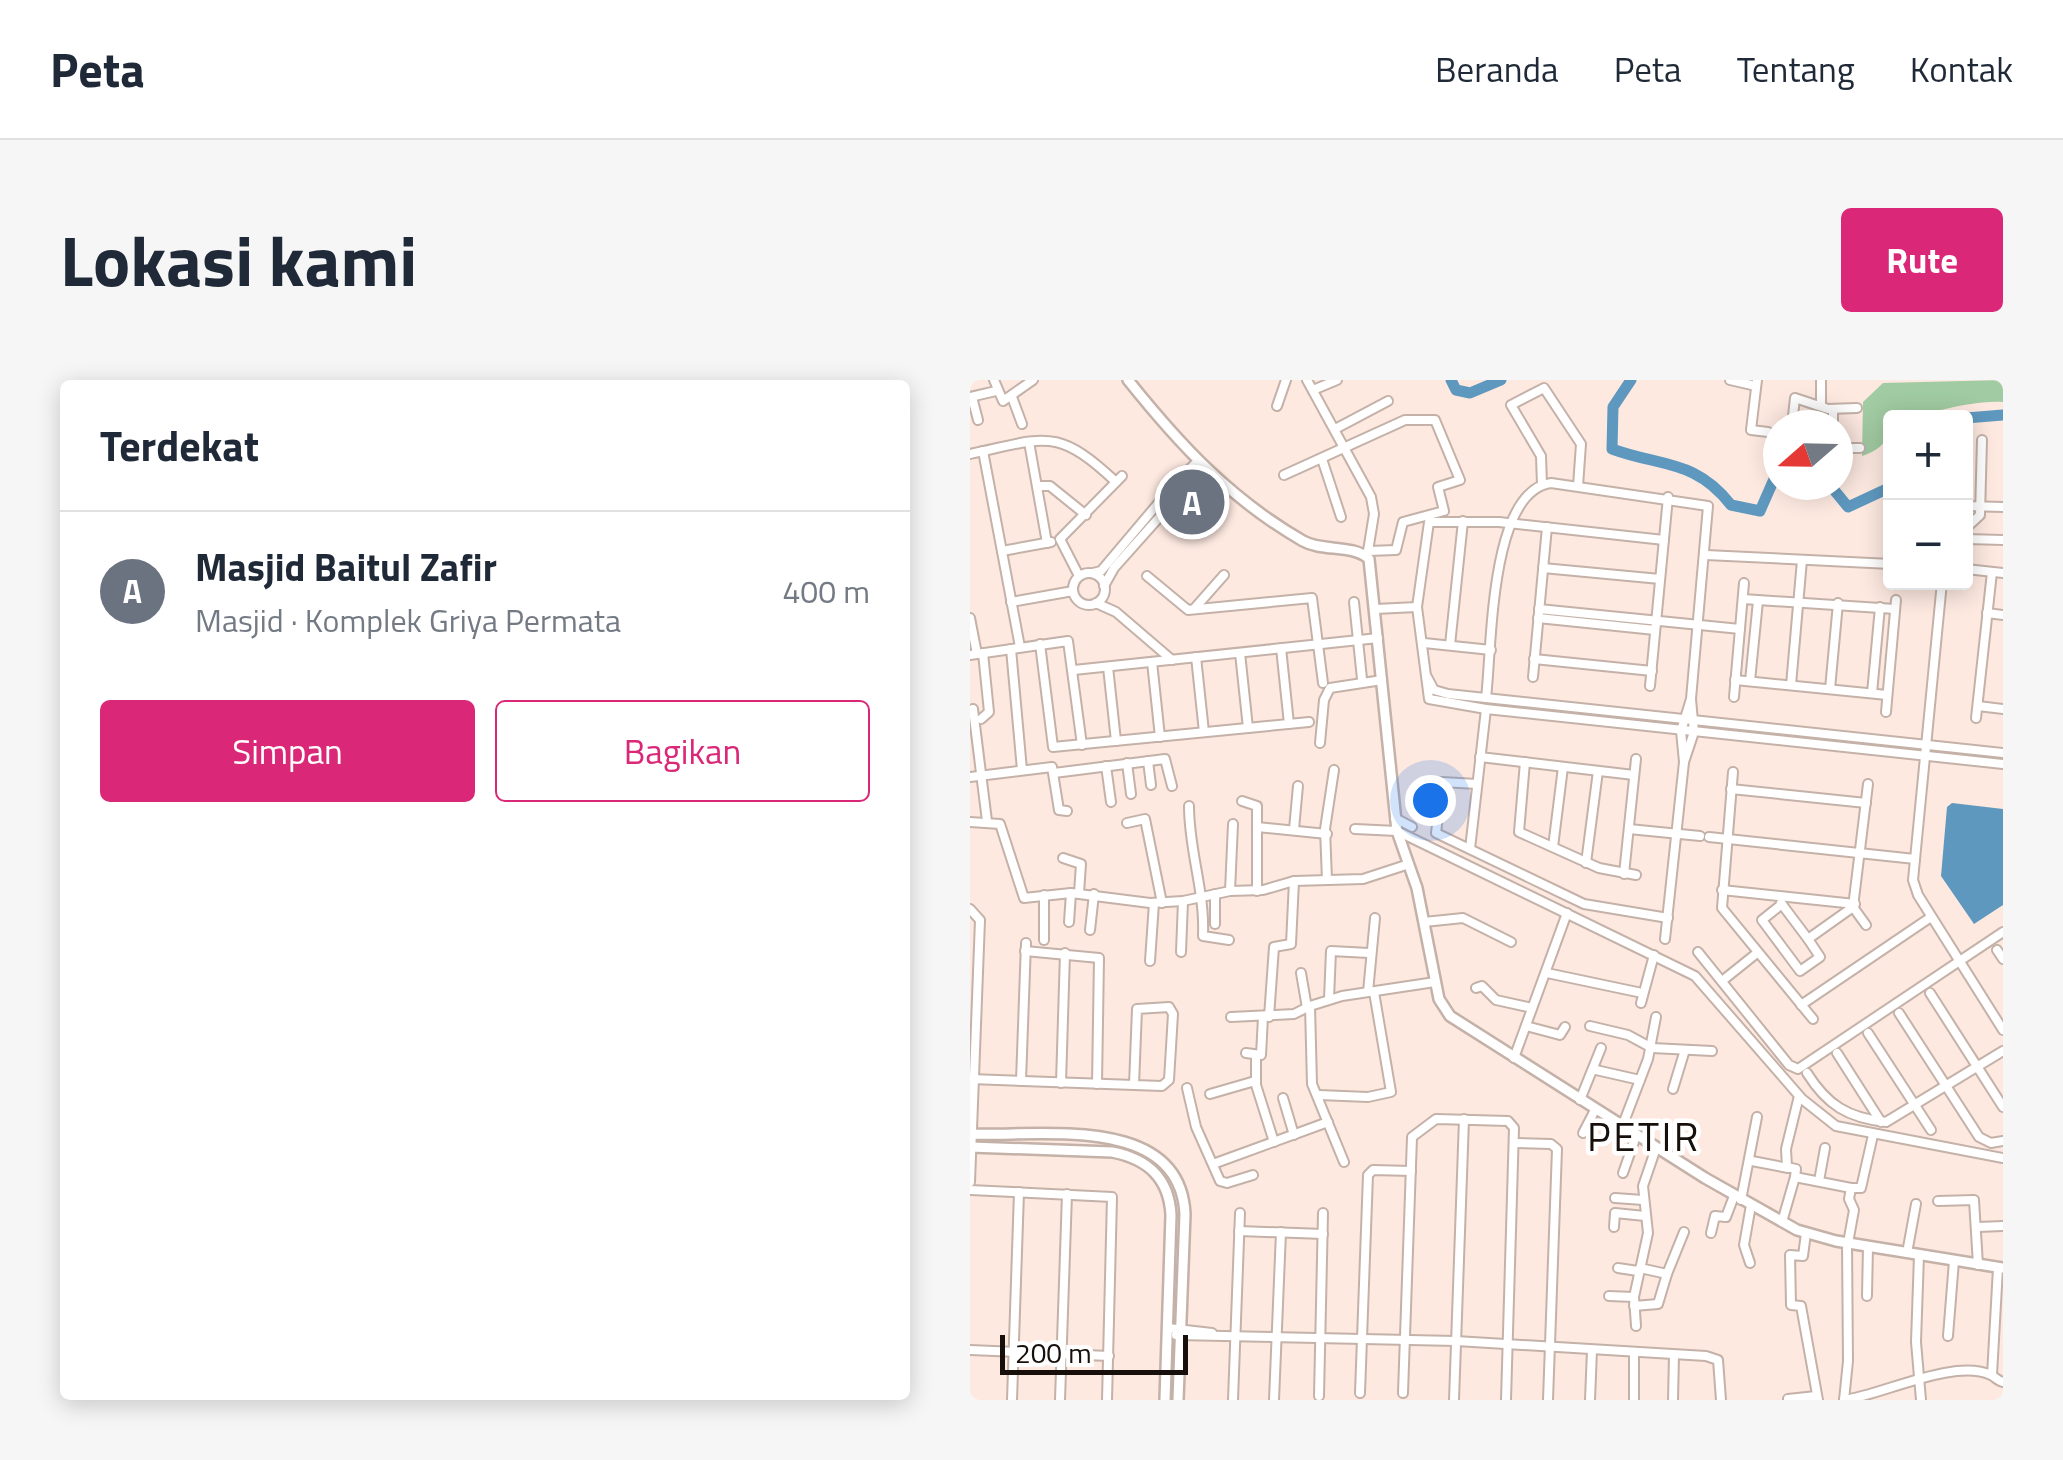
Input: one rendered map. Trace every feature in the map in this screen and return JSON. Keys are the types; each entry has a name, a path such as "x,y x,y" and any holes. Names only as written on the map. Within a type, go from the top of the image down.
{"main road":[{"path":"1128,380 1199,466 1262,516 1308,544 1367,553 1376,609 1374,638 1396,825 1424,922 1435,982 1450,1016 1636,1136 1782,1222 1847,1243 2001,1268"},
{"path":"972,1134 1118,1139 1145,1147 1168,1165 1184,1202 1178,1400"},
{"path":"972,1147 1112,1152 1146,1162 1170,1198 1165,1400"}],"street":[{"path":"994,380 1000,401 1012,397 1032,380"},
{"path":"1277,406 1286,380"},
{"path":"1284,475 1322,459 1348,447 1398,424 1435,420 1460,480 1438,487 1444,511 1404,522 1396,550 1367,553 1374,506 1348,447 1307,380"},
{"path":"1313,390 1337,380"},
{"path":"1730,380 1756,383 1750,430 1763,431"},
{"path":"1821,380 1821,406"},
{"path":"1470,848 1508,523 1542,484 1541,456 1511,405 1544,388 1581,444 1578,486"},
{"path":"978,420 971,397 996,391"},
{"path":"1012,397 1022,424"},
{"path":"1793,410 1793,399 1832,409 1858,408"},
{"path":"1337,428 1388,402"},
{"path":"970,454 1057,439 1071,444 1119,479 1060,540 1002,552"},
{"path":"1973,523 1978,520 1980,506 1982,440"},
{"path":"1029,442 1047,543"},
{"path":"1853,448 1860,448"},
{"path":"984,452 1012,602 1022,770"},
{"path":"1322,459 1341,517"},
{"path":"1079,576 1111,565 1199,466"},
{"path":"1542,484 1668,497 1708,506 1691,699 1695,722 1694,732 1686,742"},
{"path":"1037,486 1050,486 1086,515"},
{"path":"1650,686 1668,497"},
{"path":"1973,506 2003,507"},
{"path":"1450,645 1463,521"},
{"path":"1664,540 1508,523 1427,524 1417,607 1424,642 1425,692 1432,702 1681,731 1927,751 2003,753"},
{"path":"1533,677 1547,527"},
{"path":"1973,539 2003,540"},
{"path":"1060,540 1079,576 1073,592"},
{"path":"1706,555 1883,564"},
{"path":"1791,685 1802,560"},
{"path":"1096,603 1111,565"},
{"path":"1543,568 1660,579"},
{"path":"1973,570 2003,573"},
{"path":"1976,718 1992,572"},
{"path":"1093,573 1116,612"},
{"path":"1147,576 1182,607 1193,610 1312,598 1323,683"},
{"path":"1193,610 1224,576"},
{"path":"1734,696 1744,583"},
{"path":"1941,590 1914,885 2003,1030"},
{"path":"1012,602 1073,592"},
{"path":"1073,592 1081,604 1096,603 1116,612 1172,660"},
{"path":"1743,599 1880,607 1895,604 1886,712"},
{"path":"1750,682 1758,600"},
{"path":"1354,602 1362,679"},
{"path":"1830,689 1838,603"},
{"path":"1376,609 1417,607"},
{"path":"1872,693 1880,607"},
{"path":"1988,613 2003,614"},
{"path":"1539,614 1656,626 1740,629"},
{"path":"970,618 989,712 981,718"},
{"path":"1074,670 1374,638"},
{"path":"977,654 1068,641 1082,745"},
{"path":"1424,642 1491,650"},
{"path":"1040,644 1052,746 1309,722"},
{"path":"1281,648 1289,724"},
{"path":"1240,653 1248,728"},
{"path":"1196,658 1204,732"},
{"path":"1534,659 1652,671"},
{"path":"1152,662 1160,737"},
{"path":"1108,667 1116,741"},
{"path":"1425,672 1436,692 1927,751 2003,764"},
{"path":"1320,742 1324,700 1330,688 1379,680"},
{"path":"1735,680 1887,695"},
{"path":"1486,698 1486,709"},
{"path":"1666,939 1686,742 1682,720 1691,699"},
{"path":"1978,706 2003,709"},
{"path":"973,709 987,821"},
{"path":"1480,758 1634,775"},
{"path":"1624,874 1636,758"},
{"path":"1054,772 1167,760 1172,786"},
{"path":"1148,761 1151,785"},
{"path":"1525,762 1517,829 1586,863 1636,875"},
{"path":"1127,764 1131,794"},
{"path":"1106,766 1111,802"},
{"path":"970,777 1050,767 1054,772 1058,810 1067,811"},
{"path":"1553,847 1562,767"},
{"path":"1327,880 1334,770"},
{"path":"1586,863 1598,771"},
{"path":"1733,772 1722,890 1724,912 1813,1019"},
{"path":"1477,784 1442,782 1435,831 1592,906 1668,918"},
{"path":"1866,925 1854,906 1868,784"},
{"path":"1294,829 1298,786"},
{"path":"1731,789 1866,803"},
{"path":"1242,802 1256,804 1257,891"},
{"path":"1189,806 1194,869 1200,878 1203,898 1204,939 1228,940"},
{"path":"1127,823 1146,819 1158,903 1150,961"},
{"path":"970,822 987,821 1001,826 1021,896 1075,893 1158,903 1183,901 1230,891 1257,891 1294,881 1363,880 1409,864"},
{"path":"1230,891 1232,824"},
{"path":"1396,825 1698,979 1799,1096 1836,1126 2003,1158"},
{"path":"1355,830 1412,826"},
{"path":"1257,827 1327,834"},
{"path":"1629,829 1915,859"},
{"path":"1055,913 1069,918 1081,864 1063,858"},
{"path":"1246,1053 1261,1055 1274,947 1290,944 1294,881"},
{"path":"1722,890 1854,906"},
{"path":"1090,930 1094,894"},
{"path":"1215,894 1215,924"},
{"path":"1044,895 1044,940"},
{"path":"1775,895 1782,904 1808,939 1820,956 1800,972 1762,920 1782,904"},
{"path":"1181,952 1183,901"},
{"path":"1808,939 1854,906"},
{"path":"970,909 980,920 970,1186 1112,1198 1107,1400"},
{"path":"1514,1058 1567,913"},
{"path":"1801,1005 1932,917"},
{"path":"1319,1095 1368,1097 1391,1092 1371,992 1369,953 1375,918"},
{"path":"1424,922 1463,918 1510,942"},
{"path":"1698,952 1789,1065 1798,1069 2003,932"},
{"path":"1021,1081 1026,947 1095,955 1100,960 1096,1084"},
{"path":"1997,950 2003,959"},
{"path":"1329,999 1331,952 1369,953"},
{"path":"1061,1083 1065,953"},
{"path":"1722,981 1757,953"},
{"path":"1641,1004 1654,955"},
{"path":"1301,973 1309,1007 1312,1084 1344,1162"},
{"path":"1548,973 1642,993"},
{"path":"1231,1017 1266,1017 1329,999 1435,982"},
{"path":"1476,988 1482,986 1496,1000 1532,1008"},
{"path":"1930,993 2003,1107"},
{"path":"973,1080 1134,1085 1168,1083 1172,1014 1166,1006 1142,1006 1136,1012 1134,1085"},
{"path":"1899,1013 1979,1137 1991,1143 2003,1142"},
{"path":"1622,1127 1652,1048 1656,1017"},
{"path":"1526,1026 1560,1035 1565,1026"},
{"path":"1590,1026 1628,1035 1652,1048 1712,1051"},
{"path":"1868,1033 1931,1130"},
{"path":"1580,1100 1596,1070 1601,1048"},
{"path":"1807,1072 1820,1094 1836,1109 1880,1122 1915,1106 2003,1051"},
{"path":"1674,1089 1684,1052"},
{"path":"1837,1053 1880,1122"},
{"path":"1256,1056 1255,1081 1274,1142"},
{"path":"1596,1070 1640,1080"},
{"path":"1210,1094 1255,1081"},
{"path":"1187,1088 1196,1127 1224,1184 1253,1175"},
{"path":"1788,1168 1786,1150 1799,1096"},
{"path":"1283,1098 1294,1135"},
{"path":"1583,1133 1595,1110"},
{"path":"1750,1262 1744,1245 1742,1200 1757,1117"},
{"path":"1454,1400 1464,1119"},
{"path":"1403,1392 1412,1137 1431,1120 1512,1122 1506,1400"},
{"path":"1213,1164 1328,1122"},
{"path":"1796,1176 1861,1188 1873,1135"},
{"path":"1623,1172 1636,1136"},
{"path":"1514,1142 1551,1144 1557,1149 1548,1400"},
{"path":"1636,1326 1634,1302 1648,1234 1644,1180 1656,1148"},
{"path":"1819,1182 1825,1148"},
{"path":"1752,1160 1796,1169 1782,1222"},
{"path":"1360,1393 1368,1175 1374,1170 1411,1171"},
{"path":"1851,1188 1849,1200 1854,1210 1847,1243 1848,1361 1844,1400 1871,1397 1919,1378 1992,1374 2003,1382"},
{"path":"1012,1400 1019,1192"},
{"path":"1060,1400 1067,1194"},
{"path":"1614,1198 1643,1200"},
{"path":"1938,1201 1972,1198 1978,1226 1978,1265"},
{"path":"1711,1234 1714,1216 1726,1217 1742,1200"},
{"path":"1907,1253 1916,1204"},
{"path":"1225,1213 1242,1213 1233,1400"},
{"path":"1320,1396 1324,1213"},
{"path":"1614,1227 1614,1213 1645,1216"},
{"path":"1978,1226 2003,1226"},
{"path":"1239,1231 1323,1234"},
{"path":"1274,1400 1281,1232"},
{"path":"1609,1296 1658,1304 1684,1232"},
{"path":"1788,1399 1817,1398 1801,1306 1791,1305 1788,1286 1790,1255 1803,1256 1806,1232"},
{"path":"1866,1296 1868,1246"},
{"path":"1919,1256 1921,1400"},
{"path":"1948,1336 1954,1262"},
{"path":"1618,1268 1667,1274"},
{"path":"1992,1374 2001,1268"},
{"path":"1168,1332 1456,1341 1674,1354 1718,1360 1721,1400"},
{"path":"970,1350 1108,1356"},
{"path":"1590,1400 1592,1350"},
{"path":"1634,1352 1634,1400"},
{"path":"1673,1400 1674,1354"}],"green space":[{"path":"2003,380 2003,402 1944,410 1883,410 1883,443 1862,456 1863,402 1883,383"}],"water":[{"path":"1952,803 2003,809 2003,905 1974,924 1941,876 1947,807"}],"waterway":[{"path":"1451,380 1456,390 1470,393 1501,380"},
{"path":"1631,380 1613,407 1612,449 1690,472 1718,490 1731,505 1760,511 1765,500"},
{"path":"1973,417 2003,415"},
{"path":"1842,500 1848,507 1883,491"}],"place":[{"name":"Masjid Baitul Zafir","path":"1192,502"}],"district":[{"name":"PETIR","path":"1644,1137"}]}
